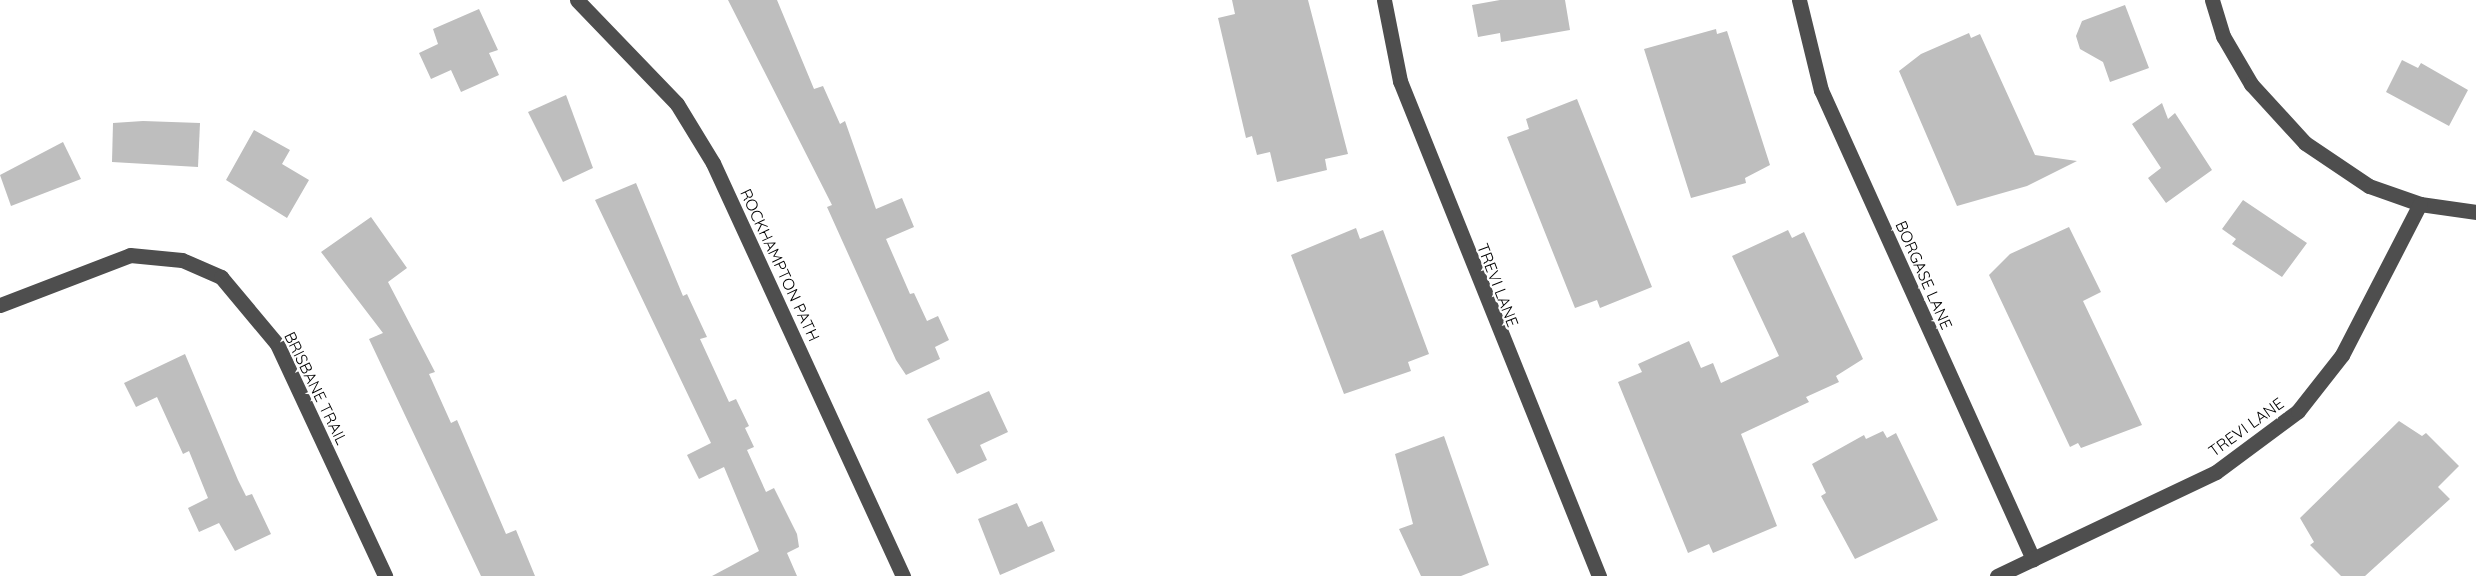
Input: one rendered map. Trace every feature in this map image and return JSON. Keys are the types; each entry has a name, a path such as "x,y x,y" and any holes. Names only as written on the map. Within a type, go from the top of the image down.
{"street":[{"name":"ROCKHAMPTON PATH","path":"577,0 676,104 713,163 903,576"},
{"name":"TREVI LANE","path":"1384,0 1400,81 1599,576"},
{"name":"BORGASE LANE","path":"1799,0 1821,90 2033,559"},
{"path":"2212,0 2223,36 2251,84 2305,143 2369,186 2420,204 2476,212"},
{"name":"TREVI LANE","path":"1997,576 2216,472 2298,411 2342,355 2420,204"},
{"name":"BRISBANE TRAIL","path":"0,305 130,255 182,260 221,277 277,344 385,576"}],"building":[{"path":"728,0 777,0 814,89 823,86 840,124 845,121 876,209 902,198 914,227 886,239 910,294 914,293 927,321 938,316 949,340 935,347 940,359 906,375 896,360 827,207 832,205"},
{"path":"1232,0 1308,0 1348,154 1325,159 1327,170 1277,182 1270,152 1257,155 1252,136 1246,138 1218,18 1235,14"},
{"path":"1500,0 1565,0 1570,30 1501,42 1500,33 1478,37 1472,5"},
{"path":"2125,5 2149,68 2110,82 2103,62 2080,49 2076,36 2082,21"},
{"path":"479,9 498,50 489,53 499,75 461,92 451,70 431,79 419,53 438,44 433,29"},
{"path":"1716,29 1717,34 1727,31 1770,165 1745,178 1746,183 1691,198 1644,49"},
{"path":"1969,33 1971,38 1980,34 2035,155 2077,161 2027,186 1957,206 1899,71 1921,54"},
{"path":"2402,60 2418,68 2421,63 2468,90 2449,126 2386,92"},
{"path":"566,95 593,168 563,182 528,112"},
{"path":"1577,99 1652,287 1600,308 1597,300 1575,308 1507,137 1529,129 1526,119"},
{"path":"2162,103 2168,119 2175,113 2212,170 2166,203 2148,178 2161,168 2132,124"},
{"path":"143,121 200,123 198,167 112,162 113,123"},
{"path":"254,130 290,150 282,164 309,180 287,218 226,180"},
{"path":"63,142 81,179 11,206 0,175"},
{"path":"636,183 683,296 687,294 707,337 700,339 729,402 736,399 749,426 745,428 754,447 747,450 766,492 774,488 797,534 799,547 787,553 797,576 712,576 759,551 724,467 699,479 687,455 711,443 595,200"},
{"path":"2243,200 2307,243 2282,277 2232,244 2236,239 2222,229"},
{"path":"371,217 407,268 388,282 435,372 429,374 451,423 457,420 506,534 516,530 535,576 481,576 369,339 383,333 321,252"},
{"path":"2069,227 2101,292 2083,301 2142,425 2081,448 2078,443 2070,447 1989,275 2010,254"},
{"path":"1356,228 1360,239 1383,230 1429,354 1408,362 1411,371 1344,394 1291,255"},
{"path":"1788,230 1792,238 1804,232 1863,359 1836,376 1839,382 1806,397 1809,402 1741,434 1777,526 1713,553 1709,544 1688,553 1618,382 1642,372 1638,364 1689,341 1701,368 1713,363 1721,383 1779,356 1732,256"},
{"path":"185,354 238,480 246,496 252,494 271,534 235,551 219,523 199,532 188,508 208,498 189,451 183,454 157,397 136,407 124,383"},
{"path":"989,391 1008,432 980,445 987,460 957,474 927,419"},
{"path":"2399,421 2422,436 2426,433 2459,466 2438,487 2450,499 2365,576 2341,576 2310,545 2314,542 2300,518"},
{"path":"1883,431 1887,438 1896,433 1938,520 1855,559 1821,496 1826,493 1812,464 1864,435 1866,439"},
{"path":"1444,436 1489,565 1461,576 1421,576 1399,529 1413,524 1395,454"},
{"path":"1017,503 1028,527 1042,521 1055,551 1000,575 978,519"}]}
